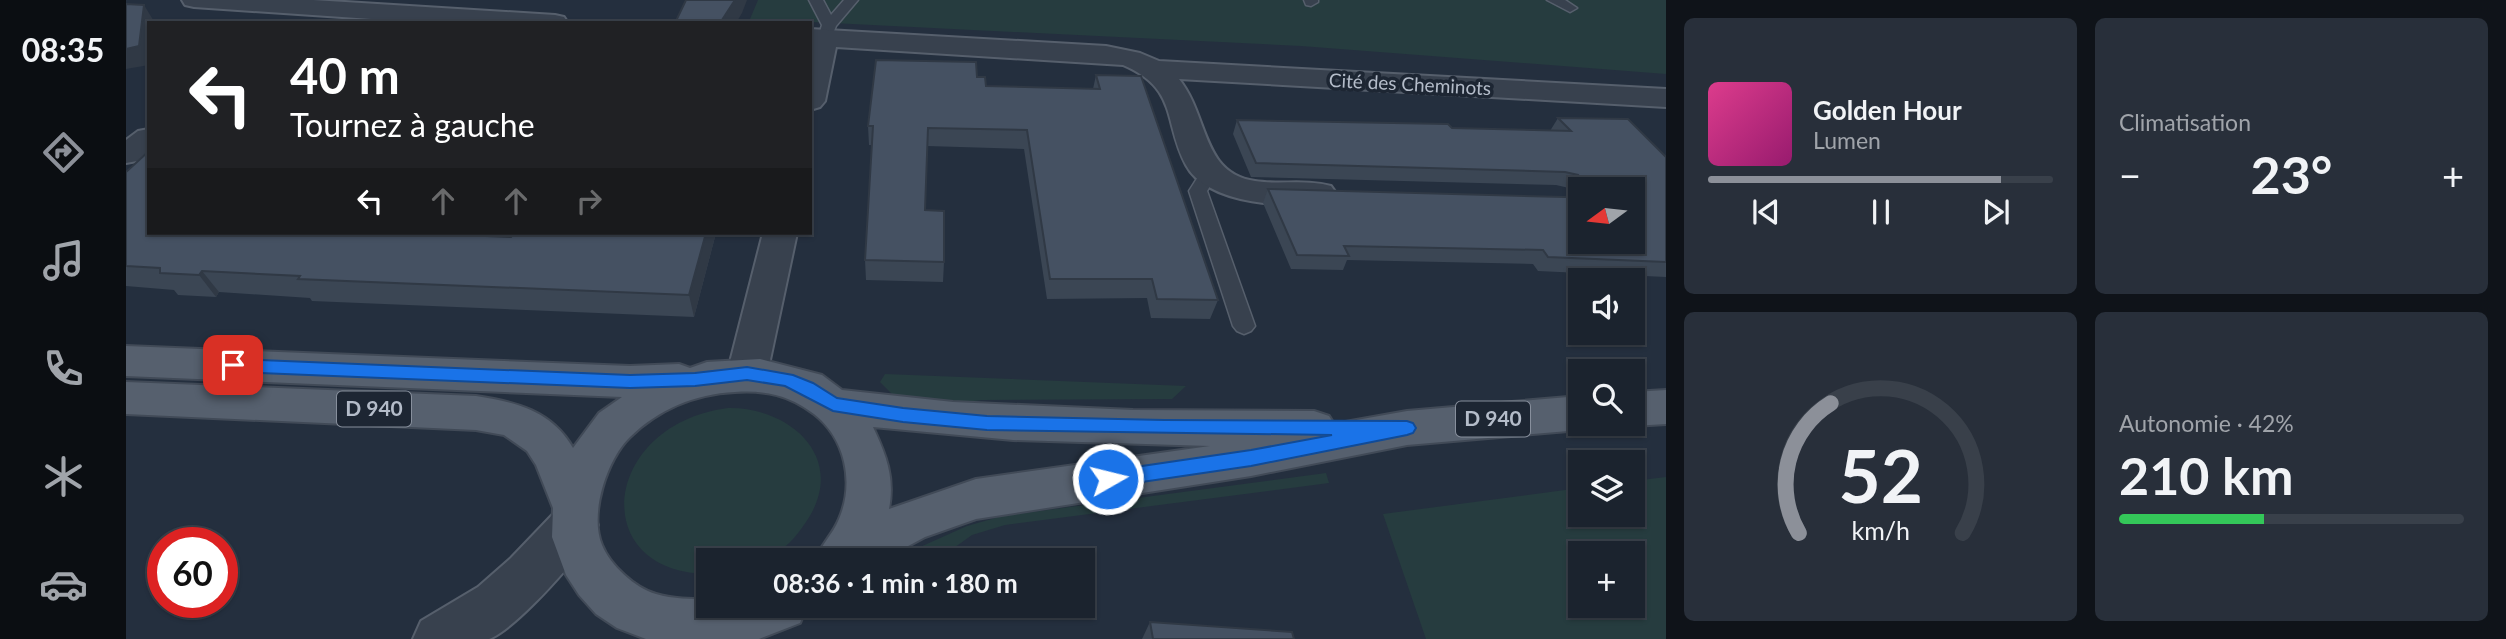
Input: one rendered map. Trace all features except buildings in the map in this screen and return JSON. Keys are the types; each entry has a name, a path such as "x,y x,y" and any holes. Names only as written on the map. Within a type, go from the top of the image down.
{"main road":[{"name":"D 940","path":"126,361 630,382 695,379"},
{"path":"771,619 697,625 665,621 635,611 611,594 592,574 579,551 574,514 586,464 609,430 649,399 695,379 747,373 787,380 807,387 833,405 856,432 865,454 869,479 863,518 846,548"},
{"name":"D 940","path":"126,398 462,412 505,417 530,426 542,436 559,465 574,514"},
{"name":"D 940","path":"833,405 987,423 1175,428 1407,428 1568,414"},
{"path":"1645,408 1666,407"},
{"name":"D 940","path":"859,548 909,522 976,499 1240,460 1407,428"}],"street":[{"path":"194,0 305,10 517,21"},
{"path":"812,89 821,33"},
{"name":"Cité des Cheminots","path":"821,33 1106,54 1133,59 1155,69 1666,98"},
{"path":"1155,69 1177,97 1201,164 1209,173 1232,187 1247,190 1343,194"},
{"path":"126,154 147,139"},
{"path":"747,373 780,235"},
{"path":"439,639 461,629 520,585 574,514"}],"lane":[{"path":"816,0 821,33"},
{"path":"821,33 851,0"},
{"path":"1554,0 1570,8"},
{"path":"1209,173 1198,191 1244,326"}],"green space":[{"path":"758,0 1666,0 1666,74 1301,46 750,19"},
{"path":"885,374 1186,386 1172,399 982,400 960,403 897,399 880,382"},
{"path":"728,408 751,410 792,427 807,441 817,458 821,477 818,499 806,522 783,548 696,548 696,572 669,567 642,550 627,525 625,497 634,467 654,441 686,420"},
{"path":"1326,473 1329,483 1005,525 972,535 954,548 918,548 967,526 1002,516"},
{"path":"1666,477 1666,639 1426,639 1383,514 1568,490 1568,527 1645,527 1645,480"}],"route":[{"path":"233,365 630,382 747,373 768,375 807,387 833,405 987,423 1407,428 1205,466 1108,479"}]}
